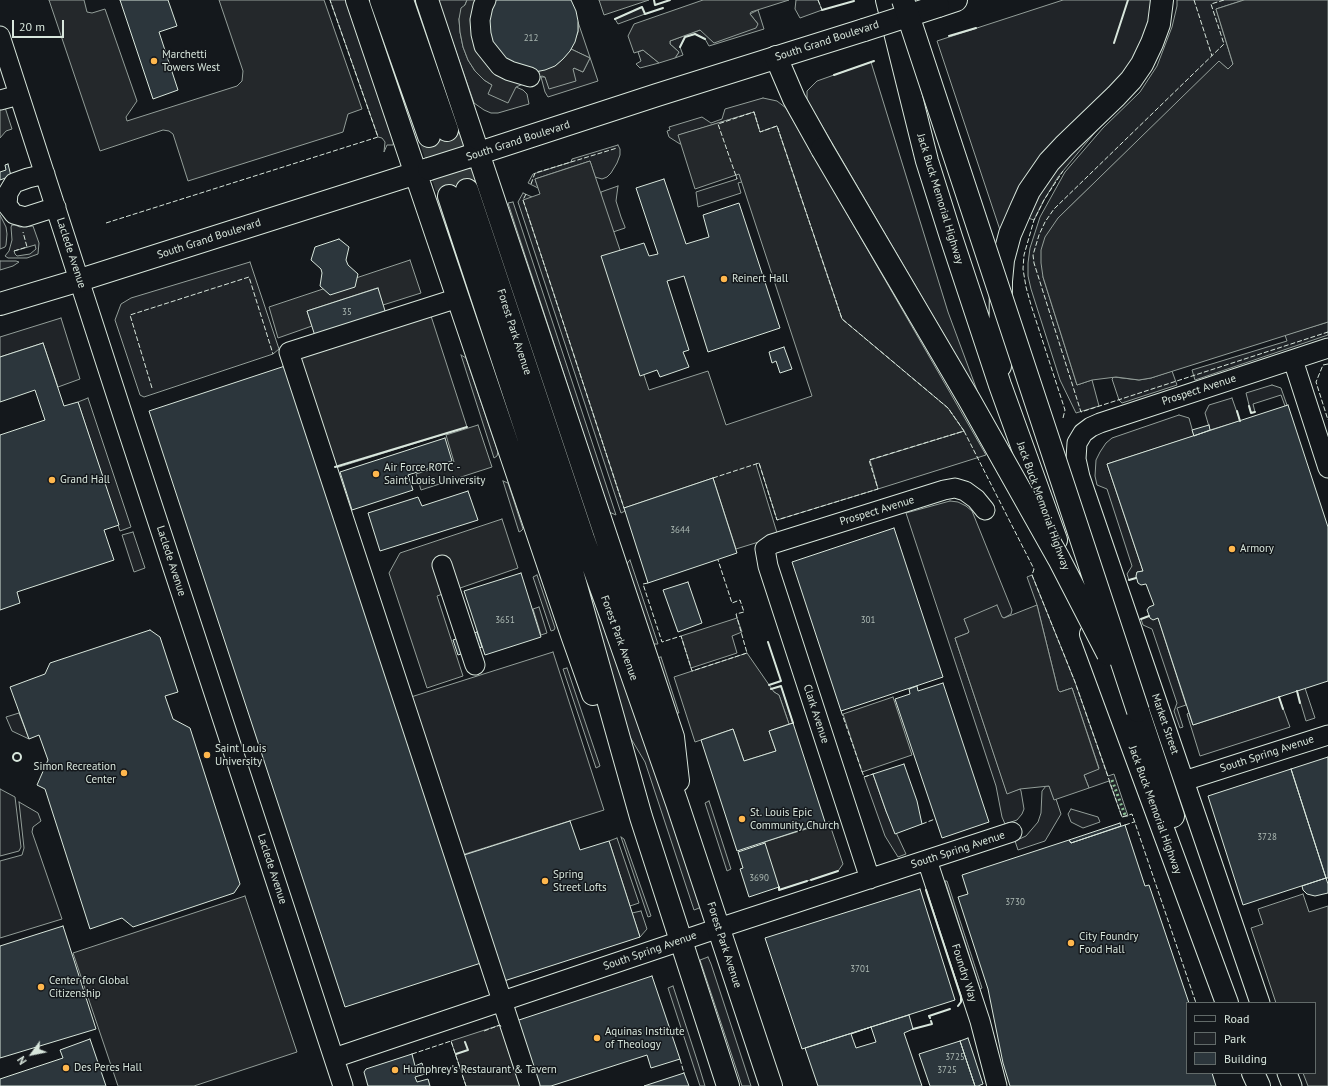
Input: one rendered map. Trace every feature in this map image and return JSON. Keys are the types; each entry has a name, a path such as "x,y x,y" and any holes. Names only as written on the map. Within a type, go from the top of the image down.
{"main road":[{"path":"357,0 422,171 458,298 572,635 610,741 641,817"},
{"path":"381,0 438,133 402,0"},
{"path":"427,0 473,155 673,737 678,783 677,803"},
{"name":"Jack Buck Memorial Highway","path":"887,0 927,161 1000,385 1044,509 1226,1002"},
{"name":"Jack Buck Memorial Highway","path":"903,0 1235,1002"},
{"path":"1000,385 1001,281 1003,260 1010,234 1017,217 1029,191 1049,162 1126,85 1142,64 1159,24 1162,0"},
{"name":"South Grand Boulevard","path":"0,304 80,280 947,3"},
{"path":"776,57 787,85 822,149 970,401 1059,559 1138,710"},
{"name":"Forest Park Avenue","path":"728,1086 641,817 568,561 458,193 612,618 677,803 771,1086"},
{"path":"1254,1074 1258,1086"},
{"path":"1260,1074 1264,1086"}],"street":[{"path":"486,0 480,20 484,46 500,66 510,72 530,77"},
{"name":"Laclede Avenue","path":"0,36 343,1086"},
{"path":"0,100 19,95"},
{"path":"45,174 14,183 8,193 7,205 14,214 25,216 56,207"},
{"path":"458,298 290,352 530,1086"},
{"name":"Prospect Avenue","path":"1077,443 1083,433 1100,423 1328,348"},
{"path":"1293,360 1328,468"},
{"name":"Market Street","path":"1077,443 1076,459 1080,476 1260,1002"},
{"name":"Prospect Avenue","path":"765,549 772,544 944,490 955,488 965,491 976,499 985,510"},
{"name":"Clark Avenue","path":"765,549 768,566 870,879"},
{"path":"442,565 475,665"},
{"name":"South Spring Avenue","path":"1184,781 1328,735"},
{"name":"South Spring Avenue","path":"334,1058 719,928 1012,832"},
{"name":"Foundry Way","path":"927,860 980,1021 997,1086"},
{"path":"1287,1074 1292,1086"}],"green space":[{"path":"330,0 346,0 392,130 394,140 393,145 387,145 384,152 385,142 382,138 378,137"},
{"path":"438,0 467,0 459,19 463,47 468,60 475,71 484,80 492,85 516,87 523,90 527,94 529,104 498,113 491,113 474,103"},
{"path":"796,0 818,0 822,10 800,18 795,9"},
{"path":"1063,0 1152,0 1147,26 1134,58 1002,236 937,41"},
{"path":"1177,0 1244,0 1216,9 1233,64 1228,69 1219,62 1058,218 1043,277 1077,385 1092,380 1099,406 1076,413 1060,380 1031,289 1028,276 1030,248 1040,217 1065,172 1103,128 1140,92 1157,66 1172,27"},
{"path":"642,7 645,14 618,24 615,19"},
{"path":"758,10 764,29 709,46 705,39 695,34 685,37 680,47 683,55 675,58 679,52 670,44 670,41 700,30 758,24 750,14"},
{"path":"578,22 598,81 548,97 541,77 545,77 550,89 574,68 583,72 590,58 571,49 578,32"},
{"path":"643,50 659,63 640,68 636,64 641,61 638,52"},
{"path":"871,62 948,312 978,393 807,100 807,91 817,81"},
{"path":"763,98 777,101 786,108 986,455 878,489 869,460 964,431 948,408 842,319 777,126 760,132 754,112 679,135 681,144 669,137 667,131 670,130 669,127 702,117 711,123 722,119 725,109"},
{"path":"1096,128 1097,130 1058,177 1034,220 1028,218 1045,184 1064,159"},
{"path":"618,145 620,155 617,163 607,177 602,179 595,177 590,161 535,179 538,188 528,183 533,174 571,162 572,159"},
{"path":"733,164 749,180 738,183 741,193 698,207 696,192 737,179"},
{"path":"618,186 616,201 625,228 610,233 601,192"},
{"path":"523,193 532,197 524,201 625,511 621,513 518,202"},
{"path":"513,202 616,515 609,512 508,203"},
{"path":"0,215 6,227 7,234 6,245 0,249"},
{"path":"12,225 20,227 33,226 39,243 38,254 27,258 8,258 5,256 9,251 12,240","holes":["35,245 36,249 30,254 17,256 14,251"]},
{"path":"0,261 19,262 13,266 0,270"},
{"path":"250,262 279,349 273,354 144,397 140,395 115,320 121,304 131,298"},
{"path":"61,318 80,379 58,387 43,343 0,357 0,337"},
{"path":"1328,322 1328,335 1195,380 1192,370 1287,341 1285,335"},
{"path":"461,355 466,358 498,452 497,456 494,458"},
{"path":"1172,371 1177,385 1122,403 1119,400 1112,379 1114,377 1139,380 1151,378"},
{"path":"1272,385 1281,388 1287,405 1285,406 1281,395 1253,404 1255,412 1251,413 1246,393"},
{"path":"88,398 131,527 120,531 78,402"},
{"path":"1232,398 1240,421 1210,430 1205,413 1209,405"},
{"path":"1179,415 1189,418 1194,436 1107,464 1143,571 1137,572 1136,578 1129,580 1127,574 1132,566 1107,489 1097,485 1095,476 1096,460 1106,443 1112,438"},
{"path":"503,481 508,483 523,529 519,532"},
{"path":"950,501 958,502 972,511 1012,610 1011,614 1004,618 964,619 969,631 968,633 955,638 1007,793 1020,789 1021,791 1024,809 1022,814 1017,820 1005,824 1002,817 996,786 906,513"},
{"path":"133,532 145,568 134,572 122,535"},
{"path":"630,560 658,644 654,644 652,642 627,565"},
{"path":"537,575 555,628 551,631 533,577"},
{"path":"1032,575 1075,682 1108,776 1114,774 1128,816 1122,817 1109,781 1089,788 1084,775 1099,768 1072,688 1060,692 1058,690 1037,605 1027,577"},
{"path":"590,591 627,686 702,907 694,910 645,762 627,732 587,592"},
{"path":"539,607 547,633 541,635 533,609"},
{"path":"1149,616 1153,619 1158,618 1186,705 1177,708 1183,727 1180,728 1174,711 1177,703 1152,629 1143,625 1141,619"},
{"path":"553,652 604,810 462,855 411,697"},
{"path":"661,657 679,713 675,713 656,658"},
{"path":"567,668 600,766 596,768 563,669"},
{"path":"781,686 793,723 789,724 779,695 771,689"},
{"path":"1305,688 1315,718 1306,721 1297,691"},
{"path":"1279,697 1290,727 1200,756 1187,714 1189,713 1193,725"},
{"path":"19,713 29,739 12,731 6,717"},
{"path":"873,774 886,811 906,854 898,857 885,836 864,777"},
{"path":"1046,786 1049,786 1054,799 1056,799 1061,814 1045,841 1018,850 1015,841 1026,836 1038,822 1041,813 1042,791"},
{"path":"0,789 15,797 21,847 19,851 0,856"},
{"path":"709,801 731,869 727,871 705,803"},
{"path":"19,802 38,813 41,821 33,827 32,832 62,919 0,938 0,861 22,855 24,848"},
{"path":"1071,809 1098,817 1100,822 1083,828 1071,822 1068,814"},
{"path":"621,837 624,839 651,916 648,917"},
{"path":"617,838 639,903 630,906 609,841"},
{"path":"945,881 947,881 982,988 980,989"},
{"path":"928,889 963,997 961,997 926,890"},
{"path":"641,911 647,929 640,937 632,913"},
{"path":"708,957 751,1086 742,1086 700,960"},
{"path":"673,986 705,1086 700,1086 668,988"}],"shaded area":[{"path":"49,0 84,0 87,12 92,13 105,9 137,101 126,117 127,121 237,86 242,81 243,71 219,0 324,0 362,109 348,114 343,132 188,181 173,134 169,131 163,130 100,151"},
{"path":"467,0 480,0 555,66 571,49 590,58 583,72 574,68 576,81 549,89 545,77 542,76 516,87 508,103 488,94 492,85 484,80 475,71 468,60 463,47 459,19 461,8 465,5"},
{"path":"599,0 649,0 604,15"},
{"path":"703,0 789,0 751,12 750,14 758,24 756,28 714,43 700,30 670,41 670,44 679,52 675,58 659,63 643,50 634,53 628,36 634,24"},
{"path":"1244,0 1328,0 1328,322 1151,378 1139,380 1116,377 1092,380 1077,385 1043,277 1041,250 1045,237 1058,218 1219,61 1228,69 1233,64 1216,9"},
{"path":"0,92 12,129 6,131 0,138"},
{"path":"754,112 760,132 777,126 842,319 948,408 964,431 870,460 878,489 777,520 759,463 756,464 778,536 736,549 713,478 624,508 523,200 540,194 535,179 590,161 622,256 606,261 649,390 708,371 726,425 812,396 739,174 695,189 678,135"},
{"path":"410,260 421,293 383,305 377,288 307,311 312,326 278,338 269,307"},
{"path":"431,316 467,427 336,468 300,358"},
{"path":"478,425 492,467 421,490 416,474 454,462 446,435"},
{"path":"502,519 518,568 437,596 463,676 427,688 389,573 400,553"},
{"path":"997,605 1002,617 1004,618 1037,605 1058,690 1060,692 1072,688 1099,769 1084,775 1089,788 1054,800 1049,786 1020,789 1007,794 955,638 969,632 964,619"},
{"path":"737,618 742,632 732,636 737,653 691,668 681,636"},
{"path":"747,653 774,692 779,695 789,724 769,731 776,751 744,761 733,729 695,742 674,677"},
{"path":"893,697 912,755 862,772 843,714"},
{"path":"829,822 843,864 838,871 779,890 764,842"},
{"path":"1303,894 1309,912 1328,906 1328,1086 1308,1086 1303,1074 1316,1074 1316,1002 1276,1002 1251,928 1263,924 1258,909"},
{"path":"245,896 297,1052 194,1086 118,1086 73,953"},
{"path":"500,1025 520,1086 466,1086 451,1041"}],"building":[{"name":"Marchetti Towers West","path":"120,0 168,0 177,26 159,32 178,90 153,99"},
{"path":"491,0 571,0 576,11 578,31 575,42 570,51 555,66 545,70 535,72 514,69 485,33"},
{"path":"8,164 11,176 0,180 0,172 6,170 5,165"},
{"name":"Reinert Hall","path":"664,179 686,244 709,237 703,215 739,203 780,328 708,352 684,276 667,281 689,350 683,352 689,367 660,377 657,370 640,376 601,256 644,243 649,256 658,254 636,188"},
{"path":"339,239 349,247 346,260 348,265 358,274 355,287 330,295 320,286 322,273 321,269 311,260 315,247"},
{"path":"378,288 386,314 315,336 307,311"},
{"name":"Grand Hall","path":"43,343 64,406 78,402 119,525 104,530 114,560 17,592 20,603 0,610 0,435 45,420 35,390 0,402 0,357"},
{"path":"784,347 792,369 780,373 776,361 772,363 769,352"},
{"path":"285,366 481,963 345,1007 149,411"},
{"name":"Armory","path":"1288,405 1328,527 1328,681 1193,725 1158,618 1153,620 1150,618 1147,610 1149,607 1154,605 1146,584 1141,585 1138,583 1136,576 1137,572 1143,571 1107,464"},
{"path":"1209,425 1210,430 1194,436 1192,430"},
{"name":"Air Force ROTC - Saint Louis University","path":"445,438 452,461 408,475 413,490 352,510 340,472"},
{"path":"713,478 737,553 648,583 624,508"},
{"path":"468,491 478,520 380,551 368,513 418,497 422,506"},
{"path":"894,528 943,677 841,711 792,562"},
{"path":"521,573 541,637 485,655 464,591"},
{"path":"688,582 702,623 678,632 663,590"},
{"name":"Simon Recreation Center","path":"150,630 160,637 178,692 165,696 173,719 190,728 240,884 234,893 133,927 122,918 90,929 45,789 37,785 48,760 39,735 29,739 10,687 45,674 50,663"},
{"path":"477,632 482,647 458,655 453,640"},
{"path":"943,683 989,822 942,838 895,699 910,694 909,689 917,686 918,691"},
{"path":"793,723 825,822 737,851 701,740 733,729 744,761 776,751 769,731"},
{"path":"1328,757 1328,878 1326,878 1291,769"},
{"path":"904,764 917,801 922,824 895,834 873,774"},
{"path":"1291,769 1326,878 1243,905 1208,796"},
{"name":"Spring Street Lofts","path":"570,821 580,850 609,841 640,937 501,982 461,856"},
{"path":"1120,823 1121,826 1071,843 1069,840"},
{"name":"City Foundry Food Hall","path":"1125,825 1145,886 1149,885 1189,1002 1186,1002 1186,1074 1212,1074 1216,1086 1010,1086 1003,1063 988,989 958,897 968,894 962,875 1069,840 1071,843"},
{"path":"765,843 779,887 749,897 740,869 743,868 738,852"},
{"path":"1326,878 1328,893 1315,896 1307,894 1303,890 1302,886"},
{"path":"920,889 955,1000 802,1049 765,938"},
{"name":"Center for Global Citizenship","path":"63,926 96,1029 0,1058 0,946"},
{"name":"Aquinas Institute of Theology","path":"652,976 680,1059 651,1068 647,1055 551,1086 537,1086 516,1021"},
{"path":"909,1015 913,1029 904,1033 922,1086 818,1086 805,1048"},
{"path":"871,1027 876,1042 856,1048 851,1034"},
{"path":"968,1038 983,1084 978,1086 975,1086 960,1041"},
{"name":"Des Peres Hall","path":"90,1039 106,1086 0,1086 0,1079 63,1058 60,1050"},
{"path":"960,1041 975,1086 930,1086 919,1054"},
{"name":"Humphrey's Restaurant & Tavern","path":"412,1054 415,1066 422,1063 425,1074 415,1077 417,1082 428,1079 430,1086 368,1086 364,1072 366,1069"},
{"path":"684,1073 689,1086 644,1086"}],"tunnel":[{"path":"447,130 467,190"},
{"path":"429,136 449,196"}],"hedge":[{"path":"1112,780 1125,815"}],"fence":[{"path":"106,223 378,137 330,0"},
{"path":"818,0 822,10"},
{"path":"1194,0 1212,56"},
{"path":"1224,0 1211,4 1224,44 1054,209 1045,222 1039,235 1033,255 1034,263 1081,412 1328,332"},
{"path":"713,478 759,463 777,520 878,489 869,460 964,431 948,408 842,319 777,126 760,132 754,112 718,124 737,179"},
{"path":"531,184 535,173 617,148"},
{"path":"1063,171 1044,200 1034,220 1024,255 1023,269 1031,305 1065,410 1063,418"},
{"path":"526,194 523,200 624,508"},
{"path":"14,251 27,247 23,232"},
{"path":"152,388 130,315 249,277 273,354"},
{"path":"1328,364 1323,365 1316,382 1328,420"},
{"path":"964,431 1034,569 1032,575 1075,682 1122,817 1132,814 1196,1002"},
{"path":"648,583 643,584 662,642 681,636 692,671 747,653 736,614 744,612 740,600 732,603 718,560"},
{"path":"841,711 864,777 873,774"},
{"path":"922,824 935,819"},
{"path":"1125,825 1134,822"},
{"path":"484,1031 500,1025 501,1027"},
{"path":"412,1054 451,1041 466,1086"},
{"path":"680,1059 684,1073"}],"wall":[{"path":"654,0 655,5 670,0"},
{"path":"1114,43 1128,0"},
{"path":"822,10 854,1"},
{"path":"615,19 642,7 645,14 663,8"},
{"path":"949,36 976,28"},
{"path":"680,47 685,37 695,34 705,39"},
{"path":"834,75 874,61"},
{"path":"1249,406 1251,413 1255,412"},
{"path":"1237,411 1240,421"},
{"path":"335,467 467,427"},
{"path":"1129,580 1136,578"},
{"path":"1141,619 1149,616"},
{"path":"768,642 781,681 769,685"},
{"path":"771,689 781,686 793,723"},
{"path":"1297,691 1300,703"},
{"path":"1279,697 1283,709"},
{"path":"15,753 19,753 21,757 19,761 15,761 13,759 13,755 15,753"},
{"path":"811,880 838,871"},
{"path":"779,887 779,890 807,881"},
{"path":"926,890 961,997 961,1002 958,1006"},
{"path":"930,1018 929,1016 950,1009"},
{"path":"913,1029 932,1024 931,1021"},
{"path":"456,1054 468,1050 465,1042"}],"place":[{"name":"Marchetti Towers West","path":"154,61"},
{"name":"Reinert Hall","path":"724,279"},
{"name":"Air Force ROTC - Saint Louis University","path":"376,474"},
{"name":"Grand Hall","path":"52,480"},
{"name":"Armory","path":"1232,549"},
{"name":"Saint Louis University","path":"207,755"},
{"name":"Simon Recreation Center","path":"124,773"},
{"name":"St. Louis Epic Community Church","path":"742,819"},
{"name":"Spring Street Lofts","path":"545,881"},
{"name":"City Foundry Food Hall","path":"1071,943"},
{"name":"Center for Global Citizenship","path":"41,987"},
{"name":"Aquinas Institute of Theology","path":"597,1038"},
{"name":"Des Peres Hall","path":"66,1068"},
{"name":"Humphrey's Restaurant & Tavern","path":"395,1070"}]}
